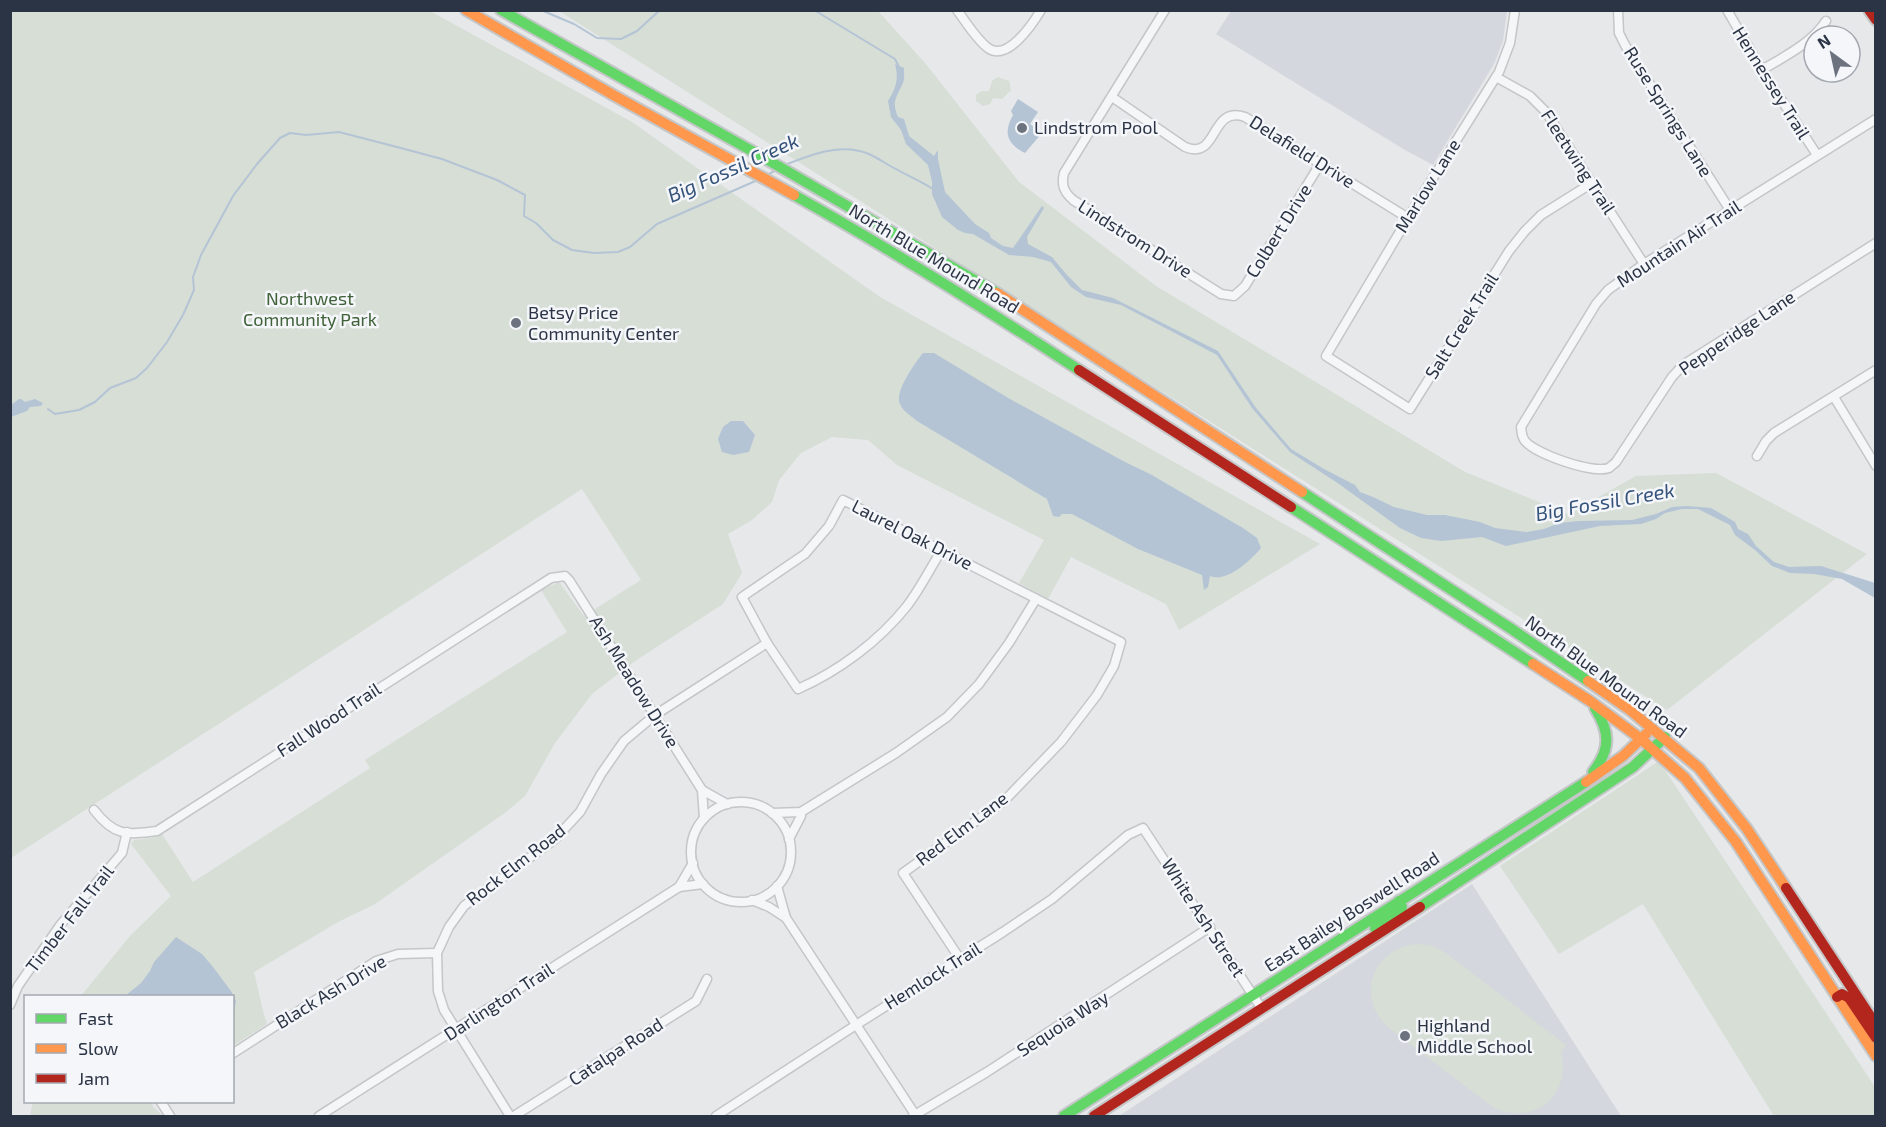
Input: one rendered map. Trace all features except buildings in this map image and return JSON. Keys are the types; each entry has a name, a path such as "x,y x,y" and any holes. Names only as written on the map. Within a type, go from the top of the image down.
{"main road":[{"name":"North Blue Mound Road","path":"466,10 844,223 964,295 1590,701 1653,748 1685,778 1736,843 1875,1056"},
{"name":"North Blue Mound Road","path":"501,10 761,156 989,288 1382,543 1621,704 1665,737 1699,768 1747,829 1875,1025"},
{"path":"1869,10 1875,20"},
{"path":"1369,559 1382,543"},
{"name":"North Blue Mound Road","path":"1578,787 1599,765 1607,745 1605,723 1590,701"},
{"name":"East Bailey Boswell Road","path":"1064,1116 1578,787 1623,756 1652,727"},
{"name":"East Bailey Boswell Road","path":"1097,1115 1487,865 1634,767 1665,737"},
{"path":"1354,950 1369,933 1401,911 1399,901"},
{"path":"1305,981 1303,973 1306,968 1337,948 1343,937"},
{"path":"1837,997 1842,994 1849,998 1875,1038"},
{"path":"1134,1072 1142,1085"},
{"path":"1090,1100 1097,1115"}],"street":[{"path":"957,10 988,49 997,51 1005,50 1014,44 1034,22 1041,10"},
{"name":"Lindstrom Drive","path":"1166,10 1064,173 1062,182 1067,194 1073,200 1221,294 1234,296"},
{"name":"Marlow Lane","path":"1326,356 1496,77 1510,43 1515,10"},
{"name":"Ruse Springs Lane","path":"1618,10 1619,33 1625,45 1730,210"},
{"name":"Hennessey Trail","path":"1727,10 1762,70 1817,155"},
{"path":"1762,70 1810,40 1820,31 1826,21"},
{"name":"Fleetwing Trail","path":"1496,77 1530,96 1546,112 1644,264"},
{"name":"Delafield Drive","path":"1112,97 1185,147 1194,150 1207,145 1222,120 1236,114 1245,117 1408,218"},
{"name":"Mountain Air Trail","path":"1563,462 1526,442 1522,436 1521,427 1596,304 1608,290 1644,264 1875,119"},
{"name":"Colbert Drive","path":"1234,296 1245,286 1320,164"},
{"name":"Salt Creek Trail","path":"1326,356 1410,409 1509,251 1525,231 1541,215 1592,183"},
{"name":"Pepperidge Lane","path":"1563,462 1600,469 1610,468 1672,377 1683,365 1875,243"},
{"path":"1756,456 1774,433 1875,370"},
{"path":"1834,397 1875,466"},
{"name":"Laurel Oak Drive","path":"767,643 742,597 805,554 829,526 843,500 1121,642"},
{"path":"767,643 798,689 804,686 836,668 877,639 908,605 941,550"},
{"name":"Ash Meadow Drive","path":"565,576 702,790 704,818"},
{"name":"Fall Wood Trail","path":"94,810 105,824 117,831 136,834 157,831 551,578 565,576"},
{"path":"772,813 801,812 896,753 947,717 979,684 1009,643 1036,599"},
{"name":"Red Elm Lane","path":"960,959 903,873 1004,801 1061,742 1096,695 1114,666 1121,642"},
{"name":"Rock Elm Road","path":"510,1116 444,1010 438,991 437,953 448,927 464,906 555,839 580,812 601,774 624,741 655,715 767,643"},
{"name":"Ash Meadow Drive","path":"702,790 727,804"},
{"path":"743,802 758,805 772,813 780,820 789,839 791,851 785,876 768,894 752,900 739,902 713,893 703,884 697,874 691,851 693,839 704,818 727,804 743,802"},
{"path":"789,839 801,812"},
{"name":"Hemlock Trail","path":"716,1116 1052,899 1128,835 1143,828"},
{"name":"White Ash Street","path":"1143,828 1262,1009"},
{"name":"Timber Fall Trail","path":"10,1005 14,984 61,924 122,853 127,832"},
{"name":"Darlington Trail","path":"679,887 693,863"},
{"name":"Darlington Trail","path":"320,1116 679,887 703,884"},
{"path":"777,886 786,918 915,1116"},
{"path":"752,900 786,918"},
{"name":"Sequoia Way","path":"915,1116 997,1066 1210,927"},
{"name":"Black Ash Drive","path":"234,1053 376,961 398,954 437,953"},
{"name":"Catalpa Road","path":"514,1116 696,1001 707,979"},
{"path":"162,1103 170,1116"}],"shaded area":[{"path":"1231,11 1507,11 1503,41 1494,64 1433,165 1216,34"},
{"name":"Highland Middle School","path":"1472,884 1621,1116 1119,1116"}],"green space":[{"name":"Northwest Community Park","path":"10,11 430,11 632,122 880,297 1320,544 1179,630 1166,604 1071,557 1048,599 1019,583 1044,540 897,465 868,440 832,437 801,453 779,480 772,502 752,520 728,534 742,573 723,604 635,661 592,694 555,743 525,796 506,812 375,904 338,922 254,972 267,1024 234,1045 234,995 82,995 130,936 171,896 131,844 134,840 162,834 193,882 370,768 365,760 567,632 541,590 559,582 584,616 641,580 582,489 11,858"},
{"path":"559,11 878,11 925,63 1019,182 1156,286 1465,472 1568,514 1636,476 1716,473 1867,554 1667,710"},
{"path":"998,77 1009,81 1011,90 1002,99 993,98 990,104 983,106 976,101 976,95 982,91 989,91 992,81"},
{"path":"1659,761 1875,1087 1875,1116 1774,1116 1643,904 1559,954 1500,866"},
{"path":"1419,944 1433,946 1446,953 1566,1045 1561,1052 1563,1067 1561,1081 1547,1103 1536,1110 1523,1113 1509,1113 1494,1108 1389,1028 1378,1016 1372,1002 1371,988 1380,963 1403,947"},
{"path":"33,1103 152,1103 153,1107 163,1116 30,1116"}],"water":[{"path":"895,64 904,68 904,81 895,103 898,117 904,119 909,136 934,156 938,150 945,192 975,224 1003,246 1013,248 1042,206 1044,208 1027,237 1028,244 1052,257 1082,290 1113,298 1218,351 1256,408 1291,449 1355,485 1360,492 1394,507 1427,515 1445,515 1480,522 1495,528 1527,532 1559,523 1632,520 1672,507 1711,508 1735,522 1738,529 1748,534 1756,546 1774,562 1789,567 1821,566 1875,583 1875,598 1842,579 1790,573 1772,566 1735,535 1730,525 1698,509 1682,509 1665,513 1641,524 1600,526 1506,546 1482,537 1441,541 1421,538 1400,528 1290,452 1252,408 1217,355 1121,305 1086,297 1071,287 1051,262 1033,257 1009,255 973,234 958,230 942,217 932,194 928,165 906,144 901,130 891,117 888,101 896,83"},
{"name":"Lindstrom Pool","path":"1018,99 1038,112 1030,124 1042,133 1025,153 1014,146 1008,137 1008,127 1013,115 1011,111"},
{"path":"923,353 934,353 1010,399 1150,474 1243,528 1257,538 1261,548 1231,574 1210,576 1208,587 1204,590 1202,575 1138,549 1072,514 1053,516 1047,499 917,421 903,409 899,399 900,392 906,378"},
{"path":"19,399 25,402 35,399 43,403 41,406 30,407 27,411 11,417 11,405"},
{"path":"731,421 743,421 755,435 749,452 733,455 722,452 718,439 723,427"},
{"path":"176,937 202,954 233,995 126,995 141,983 154,962"}],"waterway":[{"path":"541,10 574,24 597,38 621,39 637,31 660,10"},
{"path":"814,10 895,59 900,69"},
{"name":"Big Fossil Creek","path":"48,409 55,414 79,410 95,402 110,388 136,378 147,368 167,342 183,315 194,290 193,277 201,255 233,196 280,138 290,133 306,135 339,132 442,159 497,180 525,195 524,216 536,223 553,240 572,250 594,253 618,252 630,247 657,224 760,179"},
{"name":"Big Fossil Creek","path":"785,165 828,151 860,151 933,189"},
{"name":"Big Fossil Creek","path":"767,175 778,169"}],"traffic: fast":[{"path":"501,10 761,156 997,293"},
{"path":"794,195 938,280 1079,370"},
{"path":"1302,492 1588,681"},
{"path":"1291,507 1533,664"},
{"path":"1593,772 1603,756 1606,740 1604,725 1595,708"},
{"path":"1420,907 1633,767 1665,737"},
{"path":"1064,1116 1586,782"},
{"path":"1375,928 1401,911 1399,901"}],"traffic: slow":[{"path":"466,10 794,195"},
{"path":"997,293 1302,492"},
{"path":"1533,664 1590,701 1641,739 1685,778 1736,842 1876,1056"},
{"path":"1588,681 1630,710 1699,768 1747,829 1786,888"},
{"path":"1586,782 1623,756 1646,734"}],"traffic: jam":[{"path":"1869,10 1876,20"},
{"path":"1079,370 1291,507"},
{"path":"1786,888 1876,1025"},
{"path":"1094,1116 1420,907"},
{"path":"1837,997 1842,994 1849,998 1876,1038"}],"place":[{"name":"Lindstrom Pool","path":"1022,128"},
{"name":"Betsy Price Community Center","path":"516,323"},
{"name":"Highland Middle School","path":"1405,1036"}]}
